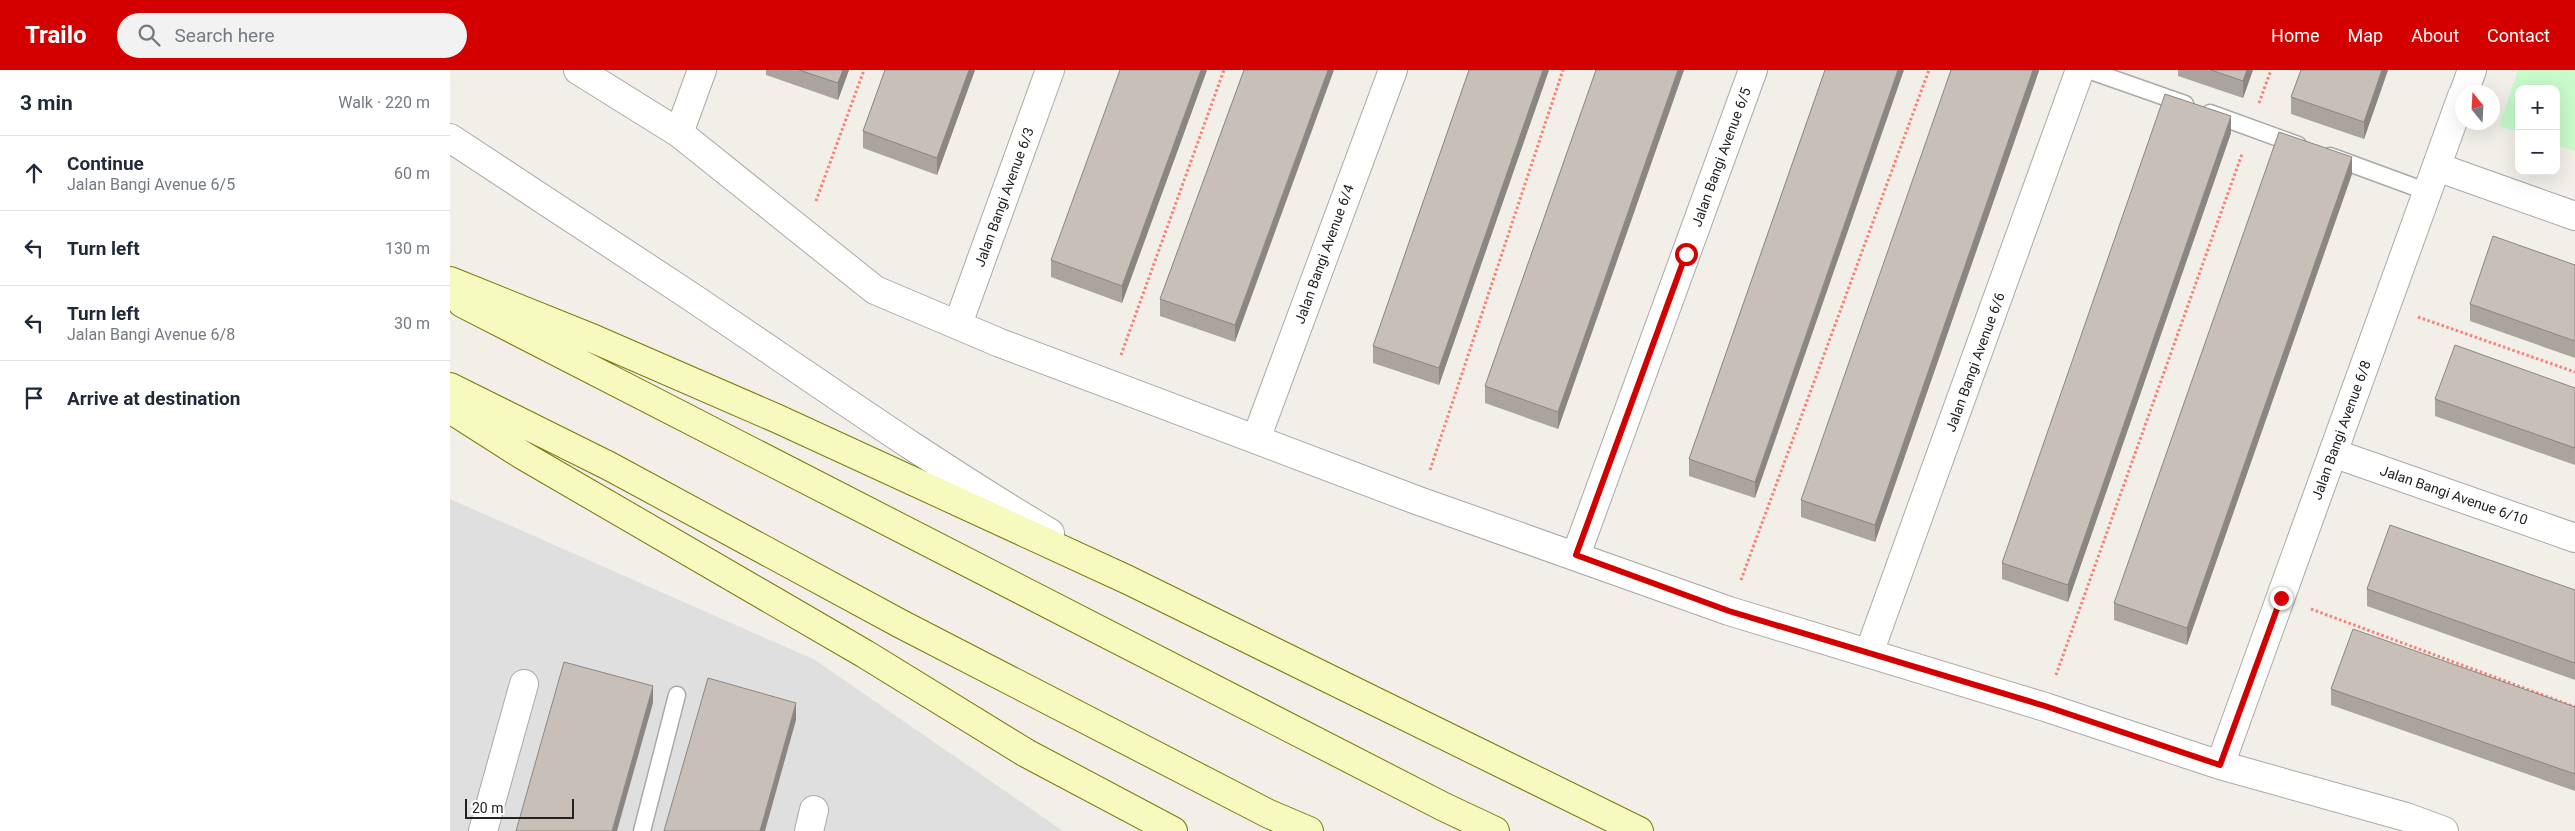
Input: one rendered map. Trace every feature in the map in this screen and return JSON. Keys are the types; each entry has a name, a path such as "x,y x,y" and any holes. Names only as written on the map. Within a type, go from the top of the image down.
{"main road":[{"path":"450,281 594,339 770,415 1128,580 1639,831"},
{"path":"450,296 1408,789 1496,831"},
{"path":"450,387 609,466 953,651 1269,814 1309,831"},
{"path":"450,409 524,456 865,654 1026,753 1173,831"}],"street":[{"path":"578,70 679,133 875,290 1000,343 1419,501 1576,555 1729,611 2045,706 2220,765 2406,817 2444,831"},
{"path":"679,133 702,70"},
{"name":"Jalan Bangi Avenue 6/3","path":"958,324 1050,70"},
{"name":"Jalan Bangi Avenue 6/4","path":"1256,439 1393,70"},
{"name":"Jalan Bangi Avenue 6/5","path":"1576,555 1752,70"},
{"name":"Jalan Bangi Avenue 6/6","path":"1869,653 2080,70"},
{"name":"Jalan Bangi Avenue 6/8","path":"2466,85 2472,70"},
{"name":"Jalan Bangi Avenue 6/8","path":"2220,765 2455,116"},
{"path":"450,138 685,292 956,477 1128,580"},
{"path":"2432,179 2575,216"},
{"name":"Jalan Bangi Avenue 6/10","path":"2333,453 2575,538"},
{"path":"483,831 524,684"}],"lane":[{"path":"2088,70 2432,179"},
{"path":"642,831 677,695"}],"path":[{"path":"803,234 864,70"},
{"path":"1110,384 1224,70"},
{"path":"1419,501 1563,70"},
{"path":"1729,611 1929,70"},
{"path":"2045,706 2243,150"},
{"path":"2386,306 2575,372"},
{"path":"2281,598 2575,707"}],"shaded area":[{"path":"450,499 815,660 1063,831 450,831"}],"green space":[{"path":"2518,70 2575,70 2575,151 2560,146 2560,85 2515,85 2515,131 2500,126"}],"building":[{"path":"799,70 843,70 838,83"},
{"path":"885,70 969,70 937,158 863,131"},
{"path":"1120,70 1201,70 1122,286 1051,260"},
{"path":"1244,70 1328,70 1235,325 1160,299"},
{"path":"1469,70 1543,70 1439,368 1373,346"},
{"path":"1596,70 1678,70 1558,412 1485,386"},
{"path":"1825,70 1898,70 1755,482 1689,459"},
{"path":"1951,70 2033,70 1875,525 1801,500"},
{"path":"2211,70 2247,70 2243,81"},
{"path":"2301,70 2382,70 2364,122 2291,97"},
{"path":"2165,94 2231,116 2068,585 2002,563"},
{"path":"2279,132 2352,157 2187,628 2114,603"},
{"path":"2493,236 2575,265 2575,341 2470,304"},
{"path":"2455,345 2575,388 2575,448 2435,399"},
{"path":"2390,525 2575,590 2575,663 2367,589"},
{"path":"2353,629 2575,707 2575,774 2331,689"},
{"path":"564,662 653,686 612,831 516,831"},
{"path":"708,678 796,703 760,831 664,831"}],"route":[{"path":"1686,254 1576,555 1729,611 2045,706 2220,765 2281,598"}]}
